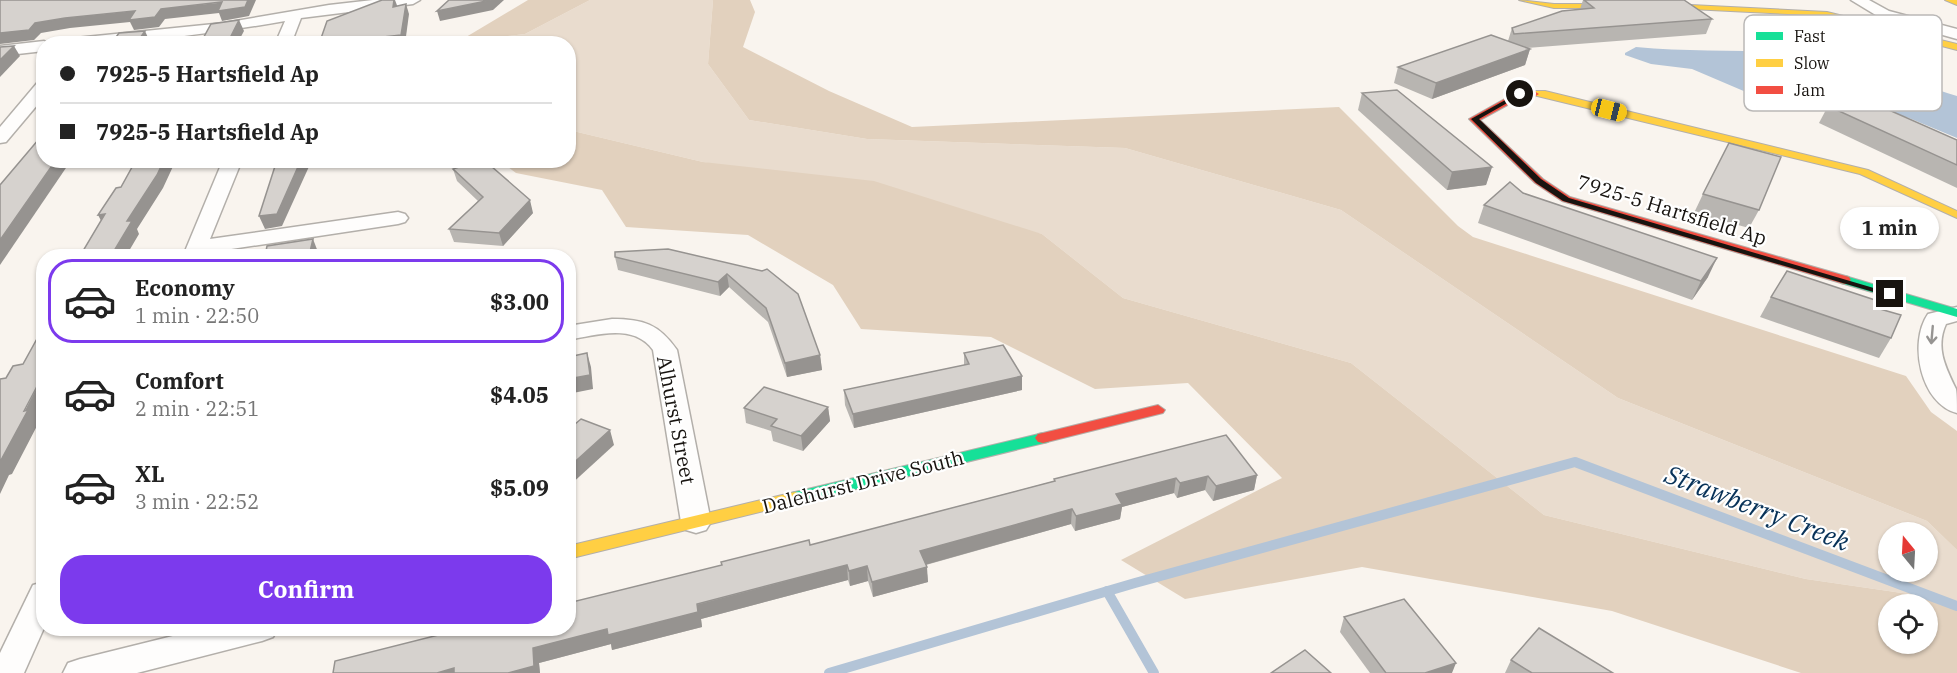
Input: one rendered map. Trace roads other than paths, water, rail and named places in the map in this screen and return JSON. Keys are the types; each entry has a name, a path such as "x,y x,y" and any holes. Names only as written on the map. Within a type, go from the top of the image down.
{"street":[{"path":"140,36 224,27 295,15 413,0"},
{"path":"1523,0 1554,6 1671,6 1831,15"},
{"path":"1858,0 1888,15"},
{"path":"1949,0 1957,3"},
{"path":"286,36 295,15"},
{"path":"1942,30 1957,34"},
{"path":"1942,43 1957,47"},
{"path":"0,51 36,47"},
{"name":"7925-5 Hartsfield Ap","path":"1957,215 1864,172 1545,94 1520,94 1474,119 1539,181 1566,199 1957,314"},
{"path":"0,138 36,95"},
{"path":"195,249 230,168"},
{"path":"212,249 398,218"},
{"path":"1957,314 1936,319 1931,327 1930,357 1938,383 1957,405"},
{"name":"Alhurst Street","path":"576,332 628,326 652,334 665,350 696,522"},
{"name":"Dalehurst Drive South","path":"576,552 1158,411"},
{"path":"8,673 36,612"},
{"path":"80,673 230,636"}],"water":[{"path":"1636,47 1744,51 1744,91 1692,69 1651,64 1625,55"},
{"path":"1942,91 1957,96 1957,138 1885,111 1942,111"}],"waterway":[{"name":"Strawberry Creek","path":"1107,591 1575,462 1957,606"},
{"path":"829,673 1107,591"},
{"path":"1107,591 1154,673"}]}
